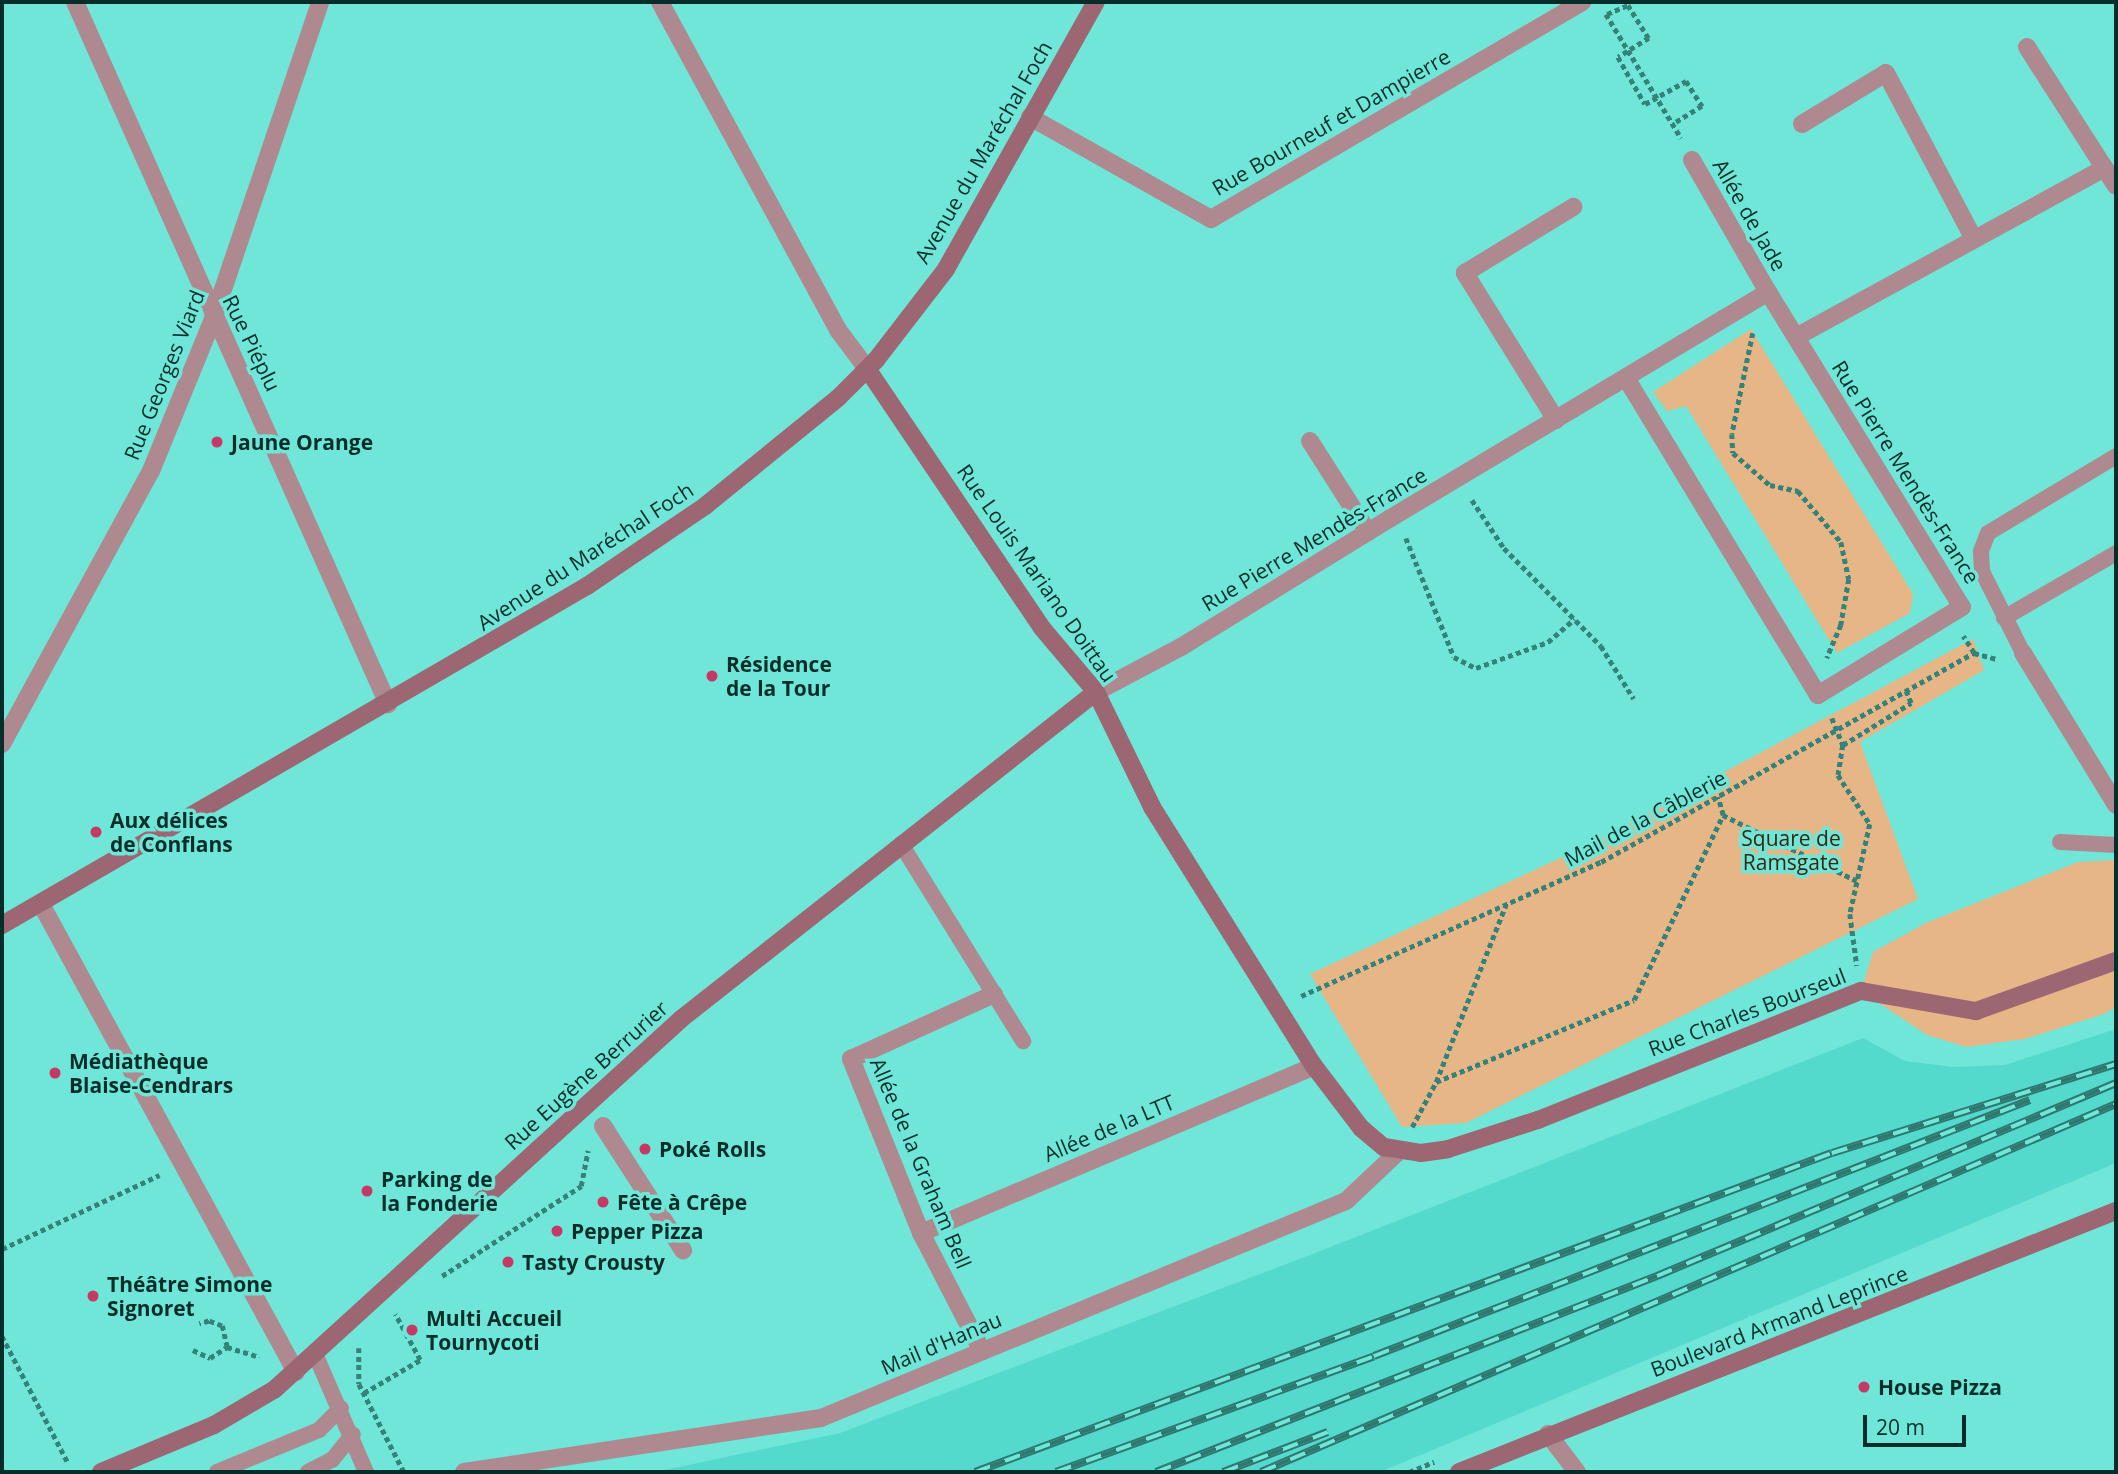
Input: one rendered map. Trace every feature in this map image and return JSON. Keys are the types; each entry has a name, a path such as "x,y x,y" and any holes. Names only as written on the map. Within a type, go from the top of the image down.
{"street":[{"name":"Rue Piéplu","path":"75,2 214,319 253,396 388,704"},
{"name":"Rue Georges Viard","path":"2,744 151,471 214,319 320,2"},
{"name":"Rue Louis Mariano Doittau","path":"660,2 838,330 868,370 1042,628 1096,692 1152,807 1314,1066 1361,1128 1398,1152"},
{"name":"Avenue du Maréchal Foch","path":"2,925 388,704 660,538 705,506 868,370 946,269 1096,2"},
{"name":"Rue Bourneuf et Dampierre","path":"1030,117 1211,219 1582,2"},
{"path":"2027,47 2116,186"},
{"path":"1802,124 1886,73 1974,239"},
{"name":"Allée de Jade","path":"1692,160 1772,300"},
{"path":"1796,337 2105,167"},
{"path":"1556,420 1465,273 1573,207"},
{"name":"Rue Pierre Mendès-France","path":"1096,692 1181,647 1396,514 1626,378 1772,300 1962,607 1818,695"},
{"path":"1626,378 1818,695"},
{"path":"1310,441 1368,532"},
{"path":"2023,653 2114,795"},
{"name":"Rue Eugène Berrurier","path":"101,1472 214,1425 296,1372 681,1019 1096,692"},
{"path":"41,904 296,1372"},
{"name":"Rue Charles Bourseul","path":"1398,1152 1448,1149 1538,1120 1861,991 1976,1010 2116,961"},
{"name":"Allée de la Graham Bell","path":"982,1351 921,1233 850,1059 994,994"},
{"name":"Allée de la LTT","path":"921,1233 1314,1066"},
{"path":"603,1126 683,1250"},
{"name":"Mail d'Hanau","path":"464,1472 821,1418 1346,1201 1398,1152"},
{"name":"Boulevard Armand Leprince","path":"1459,1472 1548,1434 1852,1320 2116,1211"},
{"path":"1548,1434 1577,1472"}],"lane":[{"path":"2023,653 1982,570 1981,551 1988,533 2116,456"},
{"path":"2004,618 2116,553"},
{"path":"2060,842 2116,845"},
{"path":"901,844 1023,1041"},
{"path":"316,1356 341,1408 366,1472"},
{"path":"217,1472 319,1430 341,1408"},
{"path":"308,1472 332,1460 352,1434"}],"path":[{"path":"1607,15 1628,5 1649,38 1629,51 1618,57 1645,104 1658,96 1686,81 1702,106 1674,124 1658,96 1629,51 1611,21"},
{"path":"1772,300 1754,328 1732,434 1733,453 1770,485 1798,491 1841,542 1849,579 1841,625 1818,695 1839,729 1843,745 1838,775 1870,824 1850,914 1861,991"},
{"path":"1457,478 1504,548 1601,646 1634,699"},
{"path":"1396,514 1454,657 1476,668 1548,642 1574,619"},
{"name":"Mail de la Câblerie","path":"1278,1006 1601,862 1974,653 1950,614"},
{"path":"1843,745 1911,703 1906,691"},
{"path":"1436,1082 1634,1000 1723,815 1718,797"},
{"path":"1723,815 1857,881"},
{"path":"1398,1152 1436,1082 1506,904"},
{"path":"435,1282 581,1186 591,1140 603,1126"},
{"path":"2,1249 182,1165"},
{"path":"364,1393 420,1360 395,1320 397,1311"},
{"path":"193,1350 203,1358 218,1356 227,1347 222,1326 209,1321 199,1324"},
{"path":"340,1332 361,1338 356,1361 364,1393 404,1472"},
{"path":"2,1336 68,1463"}],"shaded area":[{"path":"2116,1029 2116,1163 1380,1472 655,1472 840,1433 1310,1255 1863,1038 1905,1061 1954,1067 2005,1065"}],"green space":[{"path":"1751,329 1913,594 1910,613 1837,653 1686,406 1667,411 1653,392"},
{"name":"Square de Ramsgate","path":"1973,639 1984,670 1860,742 1918,899 1466,1123 1402,1127 1310,974 1582,848"},
{"path":"2116,860 2116,1007 2104,1014 2025,1039 1966,1047 1927,1035 1861,991 1873,952 1926,923 2078,862"}],"railway":[{"path":"975,1472 1832,1153 2116,1064"},
{"path":"1156,1472 1657,1276 2116,1083"},
{"path":"1056,1472 1374,1356 2030,1100"},
{"path":"1261,1472 2116,1104"},
{"path":"1223,1472 1328,1432"}],"place":[{"name":"Jaune Orange","path":"217,442"},
{"name":"Résidence de la Tour","path":"712,676"},
{"name":"Aux délices de Conflans","path":"96,832"},
{"name":"Médiathèque Blaise-Cendrars","path":"55,1073"},
{"name":"Poké Rolls","path":"645,1149"},
{"name":"Parking de la Fonderie","path":"367,1191"},
{"name":"Fête à Crêpe","path":"603,1202"},
{"name":"Pepper Pizza","path":"557,1231"},
{"name":"Tasty Crousty","path":"508,1262"},
{"name":"Théâtre Simone Signoret","path":"93,1296"},
{"name":"Multi Accueil Tournycoti","path":"412,1330"},
{"name":"House Pizza","path":"1864,1387"}]}
